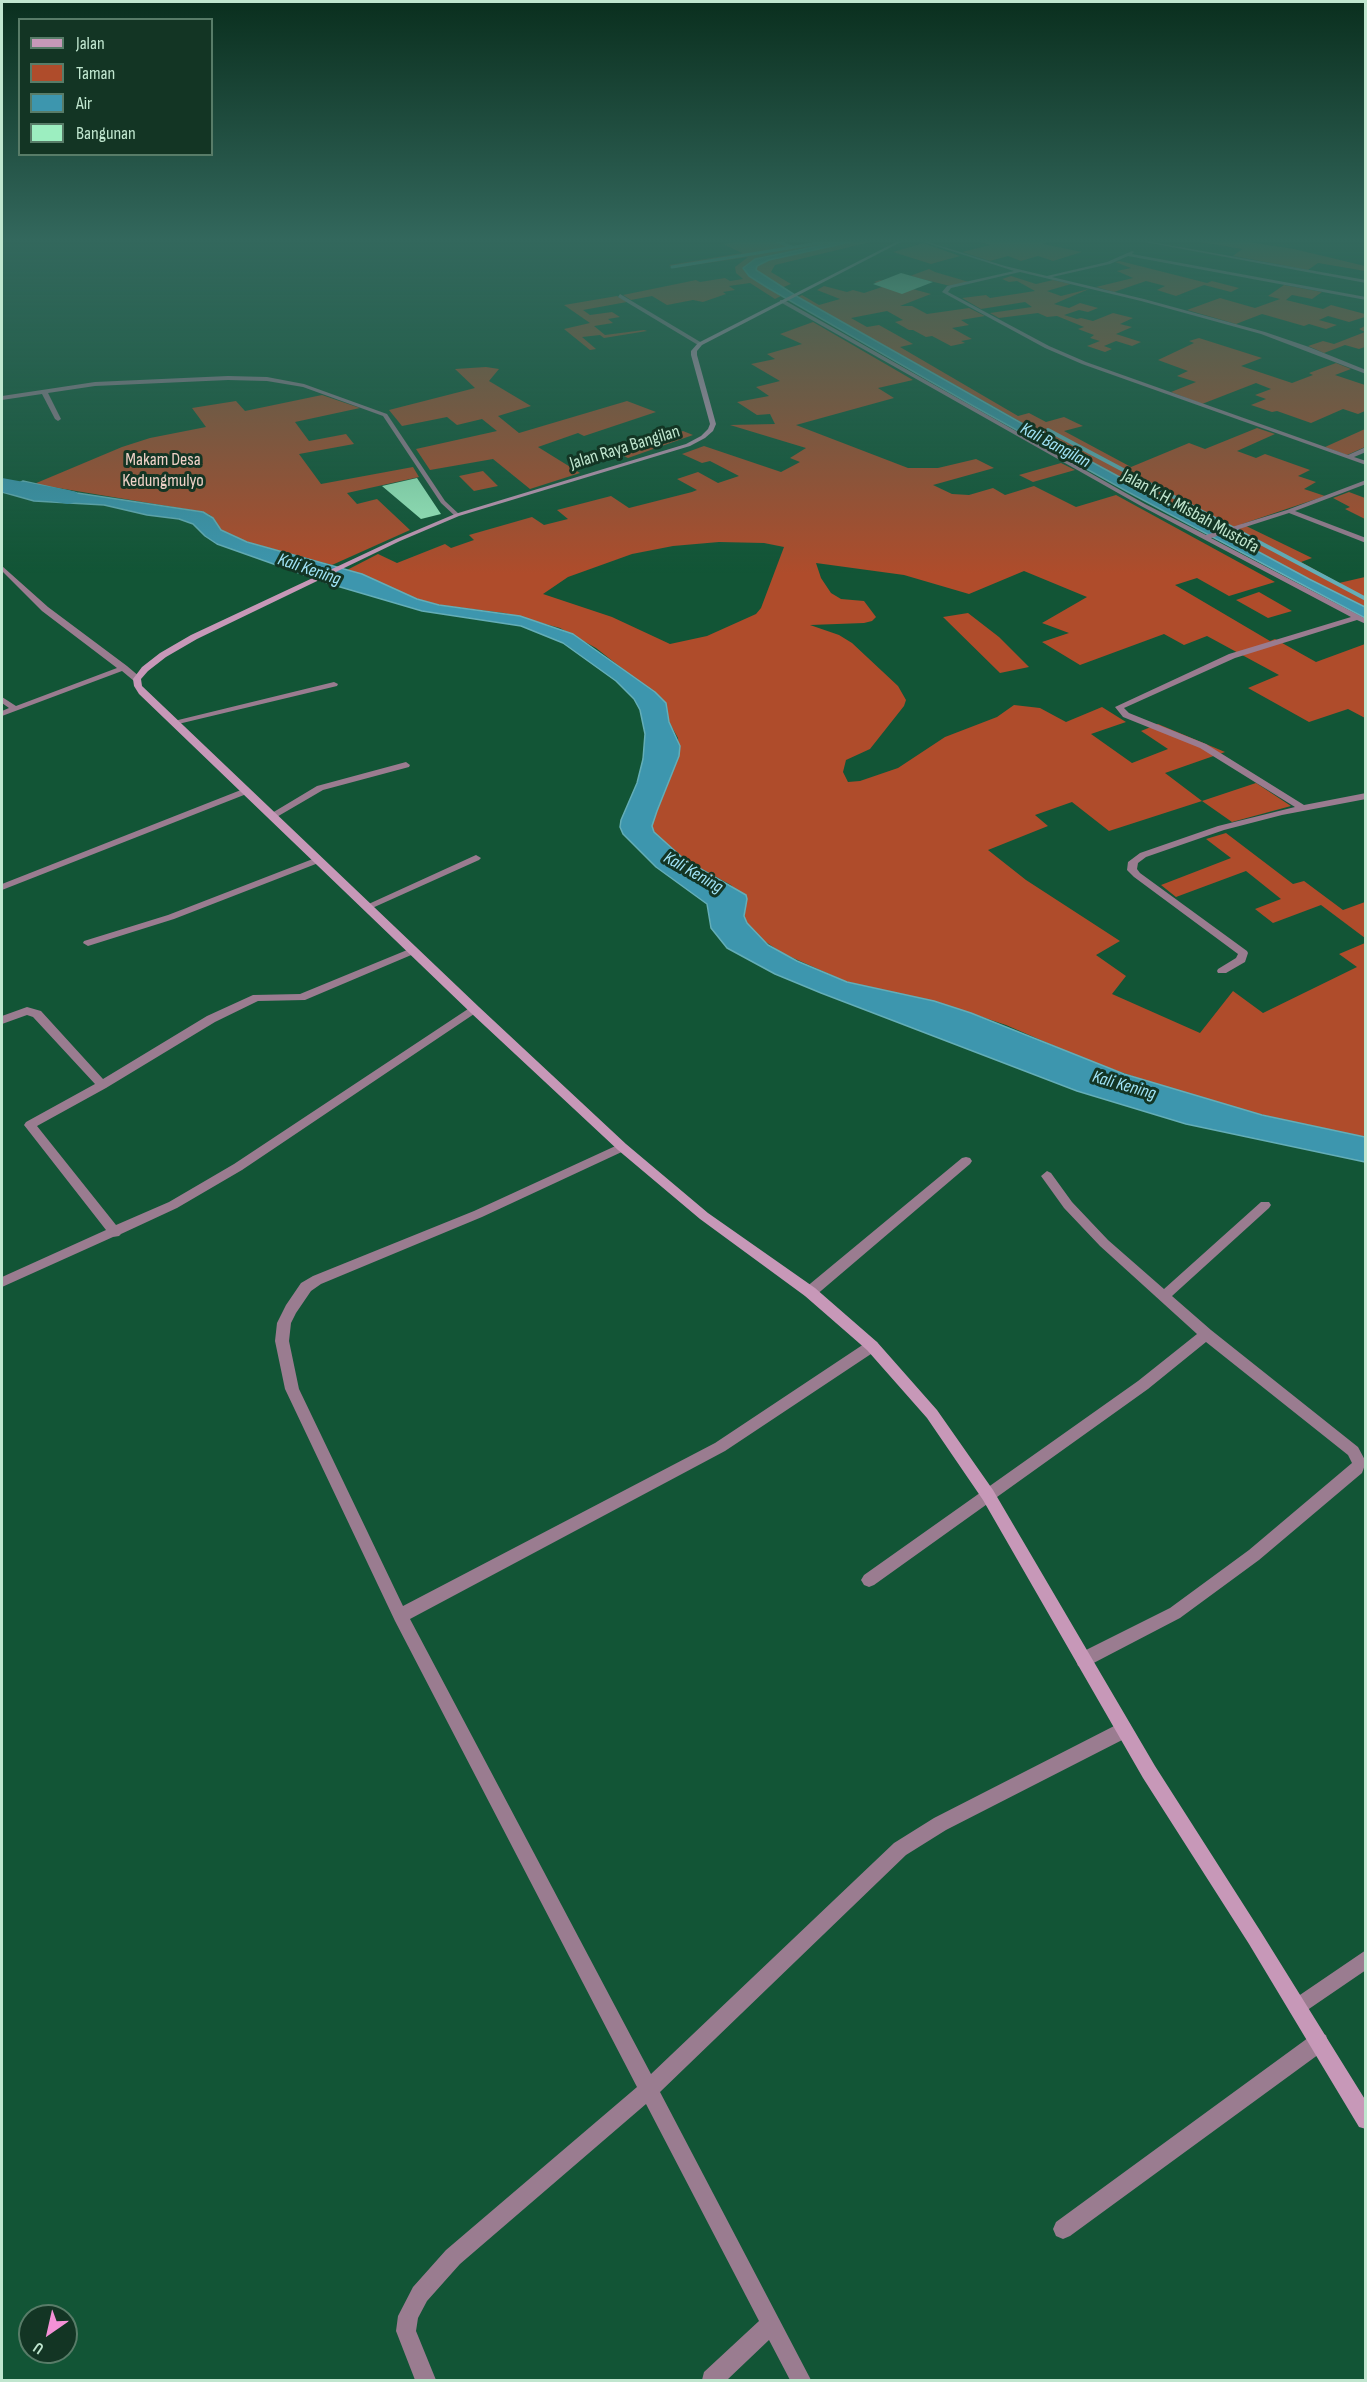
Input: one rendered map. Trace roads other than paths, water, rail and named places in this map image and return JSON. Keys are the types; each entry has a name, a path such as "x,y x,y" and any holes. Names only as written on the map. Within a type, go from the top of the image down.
{"main road":[{"name":"Jalan Raya Bangilan","path":"137,679 163,655 349,562 457,515 688,445 703,437 711,430 713,424 694,355 696,352"},
{"path":"137,679 141,692 474,1011 622,1147 704,1216 810,1292 872,1346 932,1414 988,1495 1124,1730 1319,2042 1365,2120"}],"street":[{"name":"Jalan K.H. Misbah Mustofa","path":"876,352 1205,537 1365,622"},
{"path":"1059,352 1365,463"},
{"path":"1317,352 1365,372"},
{"path":"2,398 95,384 228,378 278,380 319,390 385,415 444,502 457,515"},
{"path":"44,391 58,419"},
{"path":"1348,457 1365,449"},
{"path":"1205,537 1289,512 1365,482"},
{"path":"1289,512 1365,541"},
{"path":"2,567 45,609 137,679"},
{"path":"1303,808 1217,754 1126,715 1119,707 1232,656 1356,618"},
{"path":"2,714 124,668"},
{"path":"174,722 334,684"},
{"path":"2,699 15,709"},
{"path":"272,816 320,788 406,765"},
{"path":"2,887 246,791"},
{"path":"1222,971 1241,960 1243,953 1233,943 1137,875 1132,870 1133,862 1143,855 1212,831 1303,808 1365,796"},
{"path":"367,907 476,858"},
{"path":"88,943 171,917 318,860"},
{"path":"115,1233 30,1125 102,1085 211,1019 257,998 301,998 412,951"},
{"path":"2,1020 27,1011 38,1014 102,1085"},
{"path":"2,1282 173,1205 238,1167 474,1011"},
{"path":"622,1147 478,1214 317,1280 299,1296 287,1316 282,1341 292,1389 400,1616 801,2380"},
{"path":"810,1292 966,1161"},
{"path":"1047,1176 1068,1205 1104,1243 1206,1334 1353,1451 1359,1463 1357,1468 1254,1555 1175,1613 1084,1660"},
{"path":"1164,1296 1265,1205"},
{"path":"869,1580 1143,1385 1206,1334"},
{"path":"400,1616 720,1448 872,1346"},
{"path":"425,2380 406,2331 408,2316 420,2294 453,2257 648,2090 900,1849 940,1824 1124,1730"},
{"path":"1297,2007 1365,1959"},
{"path":"1063,2229 1319,2042"},
{"path":"712,2380 771,2324"}],"water":[{"name":"Kali Bangilan","path":"880,352 896,352 1062,446 1365,607 1365,618 1128,492"},
{"path":"23,481 77,493 203,512 213,518 221,530 247,542 362,574 417,599 439,605 520,616 573,634 655,692 666,703 669,722 680,746 679,756 652,826 654,832 685,860 746,895 744,916 747,923 768,945 797,961 847,982 934,1001 971,1013 1124,1074 1262,1115 1365,1137 1365,1162 1186,1124 1077,1091 821,993 775,974 727,948 711,928 707,904 656,867 623,834 620,827 621,820 637,783 643,759 645,734 640,710 634,699 616,681 563,643 521,626 422,611 330,584 217,544 193,524 179,519 147,515 104,505 34,501 2,492"}],"waterway":[{"name":"Kali Bangilan","path":"1048,430 1366,599"},
{"name":"Kali Kening","path":"2,485 68,497"}],"park label":[{"name":"Makam Desa Kedungmulyo","path":"163,470"}]}
